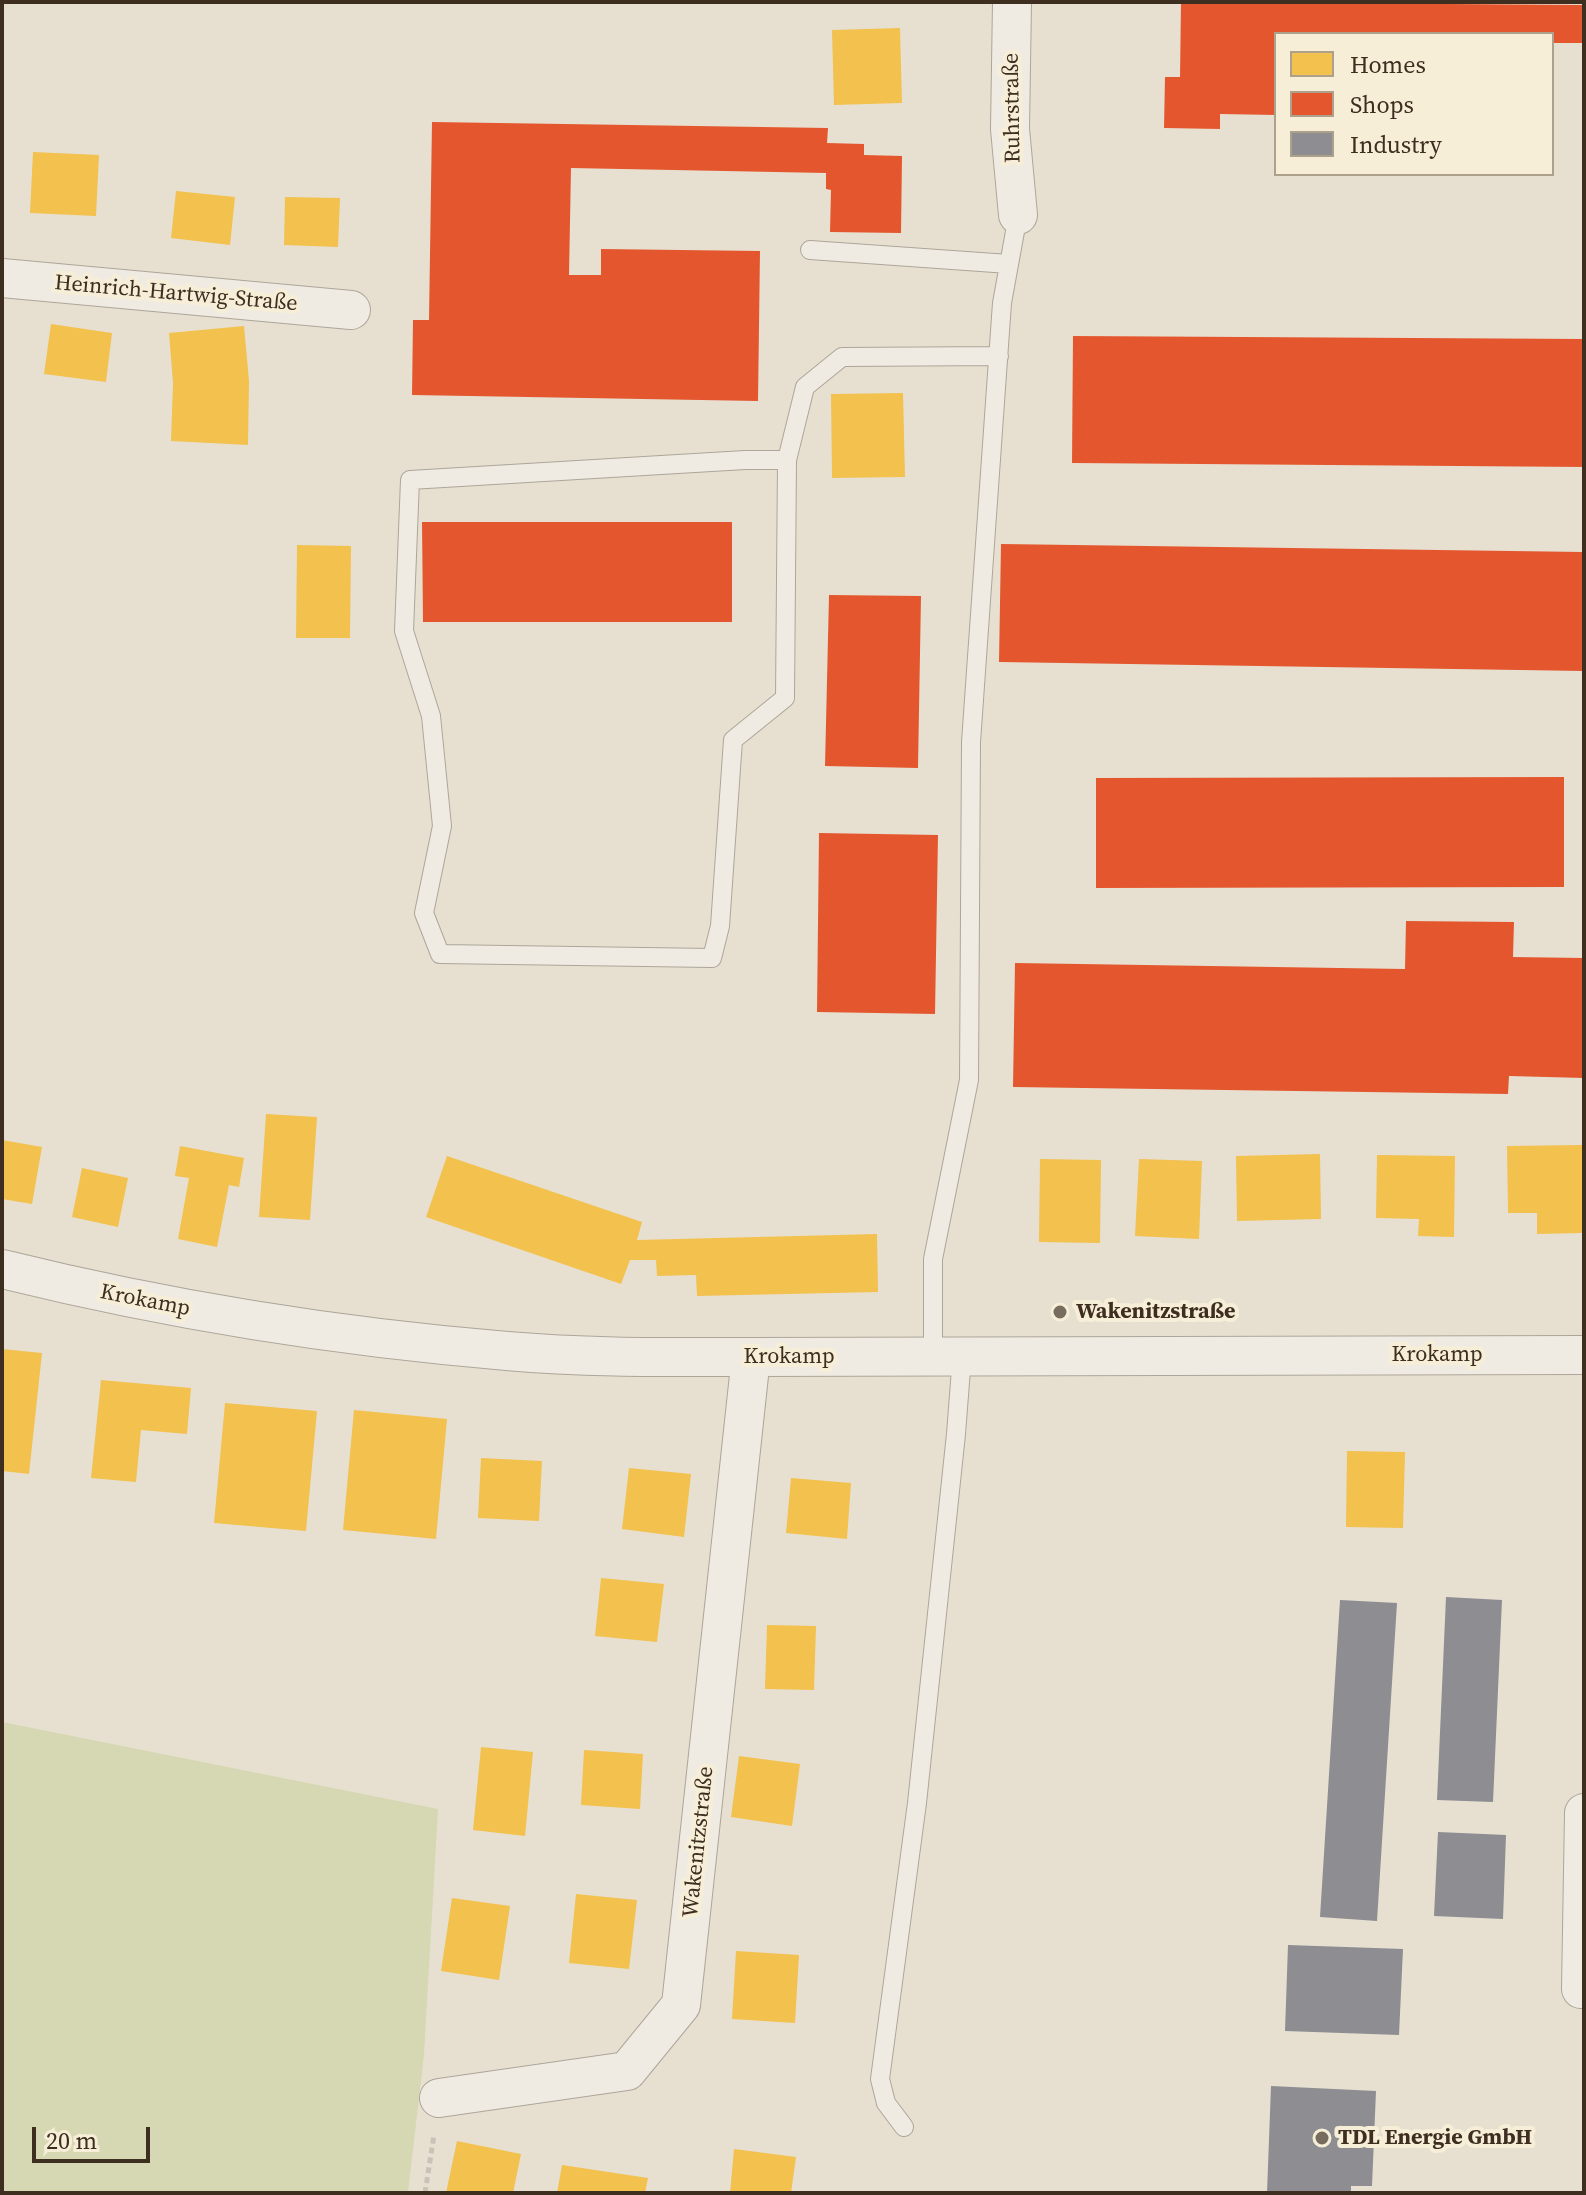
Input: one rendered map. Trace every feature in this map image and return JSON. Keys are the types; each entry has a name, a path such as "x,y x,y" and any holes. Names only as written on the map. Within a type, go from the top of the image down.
{"street":[{"name":"Ruhrstraße","path":"1012,2 1010,129 1018,215"},
{"name":"Heinrich-Hartwig-Straße","path":"2,278 351,310"},
{"name":"Krokamp","path":"2,1269 170,1306 283,1325 510,1351 751,1357 1584,1355"},
{"name":"Wakenitzstraße","path":"439,2098 627,2071 681,2005 751,1357"},
{"path":"1581,1989 1584,1813"}],"lane":[{"path":"904,2127 886,2103 880,2079 919,1787 956,1434 933,1259 969,1080 971,742 1002,303 1018,215"},
{"path":"810,250 1009,264"},
{"path":"787,460 410,480 404,631 431,716 442,826 424,913 440,954 712,958 720,926 733,740 785,698 787,460 805,387 842,357 999,356"}],"path":[{"path":"425,2193 439,2098"}],"green space":[{"path":"2,1722 438,1809 424,2055 408,2193 2,2193"}],"building: Homes":[{"path":"900,28 902,103 834,105 832,30"},
{"path":"33,152 99,155 96,216 30,213"},
{"path":"176,191 235,197 230,245 171,238"},
{"path":"285,197 340,198 338,247 284,245"},
{"path":"51,324 112,333 106,382 44,374"},
{"path":"244,326 249,381 248,445 171,441 173,383 169,333"},
{"path":"903,393 905,477 832,478 831,394"},
{"path":"297,545 351,546 350,638 296,638"},
{"path":"266,1114 317,1117 310,1220 259,1217"},
{"path":"2,1140 42,1147 32,1204 2,1199"},
{"path":"1582,1145 1582,1233 1537,1234 1537,1213 1508,1213 1507,1146"},
{"path":"180,1146 244,1158 239,1187 229,1185 217,1247 178,1239 189,1178 175,1176"},
{"path":"1320,1154 1321,1219 1237,1221 1236,1156"},
{"path":"1377,1155 1455,1156 1454,1237 1418,1236 1419,1219 1376,1218"},
{"path":"447,1156 642,1222 637,1240 877,1234 878,1292 697,1296 696,1275 657,1276 656,1260 630,1260 621,1284 426,1217"},
{"path":"1040,1159 1101,1160 1100,1243 1039,1242"},
{"path":"1139,1159 1202,1161 1199,1239 1135,1236"},
{"path":"82,1168 128,1178 118,1227 72,1217"},
{"path":"2,1349 42,1353 29,1474 2,1471"},
{"path":"101,1380 191,1388 187,1434 141,1430 136,1482 91,1478"},
{"path":"225,1403 317,1411 306,1531 214,1523"},
{"path":"354,1410 447,1419 436,1539 343,1530"},
{"path":"1347,1451 1405,1452 1403,1528 1346,1527"},
{"path":"481,1458 542,1461 539,1521 478,1518"},
{"path":"629,1468 691,1474 684,1537 622,1529"},
{"path":"791,1478 851,1483 847,1539 786,1533"},
{"path":"601,1578 664,1584 657,1642 595,1636"},
{"path":"767,1625 816,1626 814,1690 765,1689"},
{"path":"481,1747 533,1752 525,1836 473,1830"},
{"path":"584,1750 643,1754 640,1809 581,1805"},
{"path":"739,1756 800,1764 792,1826 731,1817"},
{"path":"576,1894 637,1900 629,1969 569,1963"},
{"path":"452,1898 510,1906 499,1980 441,1971"},
{"path":"736,1951 799,1955 795,2023 732,2019"},
{"path":"457,2141 521,2154 513,2193 446,2193"},
{"path":"734,2149 796,2157 791,2193 730,2193"},
{"path":"562,2165 648,2178 645,2193 557,2193"}],"building: Shops":[{"path":"1181,2 1584,5 1584,43 1554,43 1554,32 1274,32 1274,115 1220,114 1220,129 1164,128 1165,77 1180,77"},
{"path":"432,122 828,128 827,143 864,144 864,155 902,156 901,233 830,232 831,190 826,189 826,173 571,168 569,275 601,275 601,249 760,251 758,401 412,395 413,320 429,320"},
{"path":"1073,336 1584,339 1584,467 1072,463"},
{"path":"422,522 732,522 732,622 423,622"},
{"path":"1001,544 1584,552 1584,671 999,662"},
{"path":"829,595 921,596 918,768 825,766"},
{"path":"1564,777 1564,887 1096,888 1096,778"},
{"path":"819,833 938,835 935,1014 817,1012"},
{"path":"1406,921 1514,922 1513,957 1584,958 1584,1078 1509,1076 1508,1094 1013,1087 1015,963 1405,969"}],"building: Industry":[{"path":"1446,1597 1502,1600 1493,1802 1437,1800"},
{"path":"1340,1600 1397,1603 1377,1921 1320,1917"},
{"path":"1438,1832 1506,1835 1503,1919 1434,1916"},
{"path":"1288,1945 1403,1949 1399,2035 1285,2031"},
{"name":"TDL Energie GmbH","path":"1271,2086 1376,2091 1372,2186 1351,2186 1351,2193 1267,2193"}],"place":[{"name":"Wakenitzstraße","path":"1060,1312"},
{"name":"TDL Energie GmbH","path":"1322,2138"}]}
